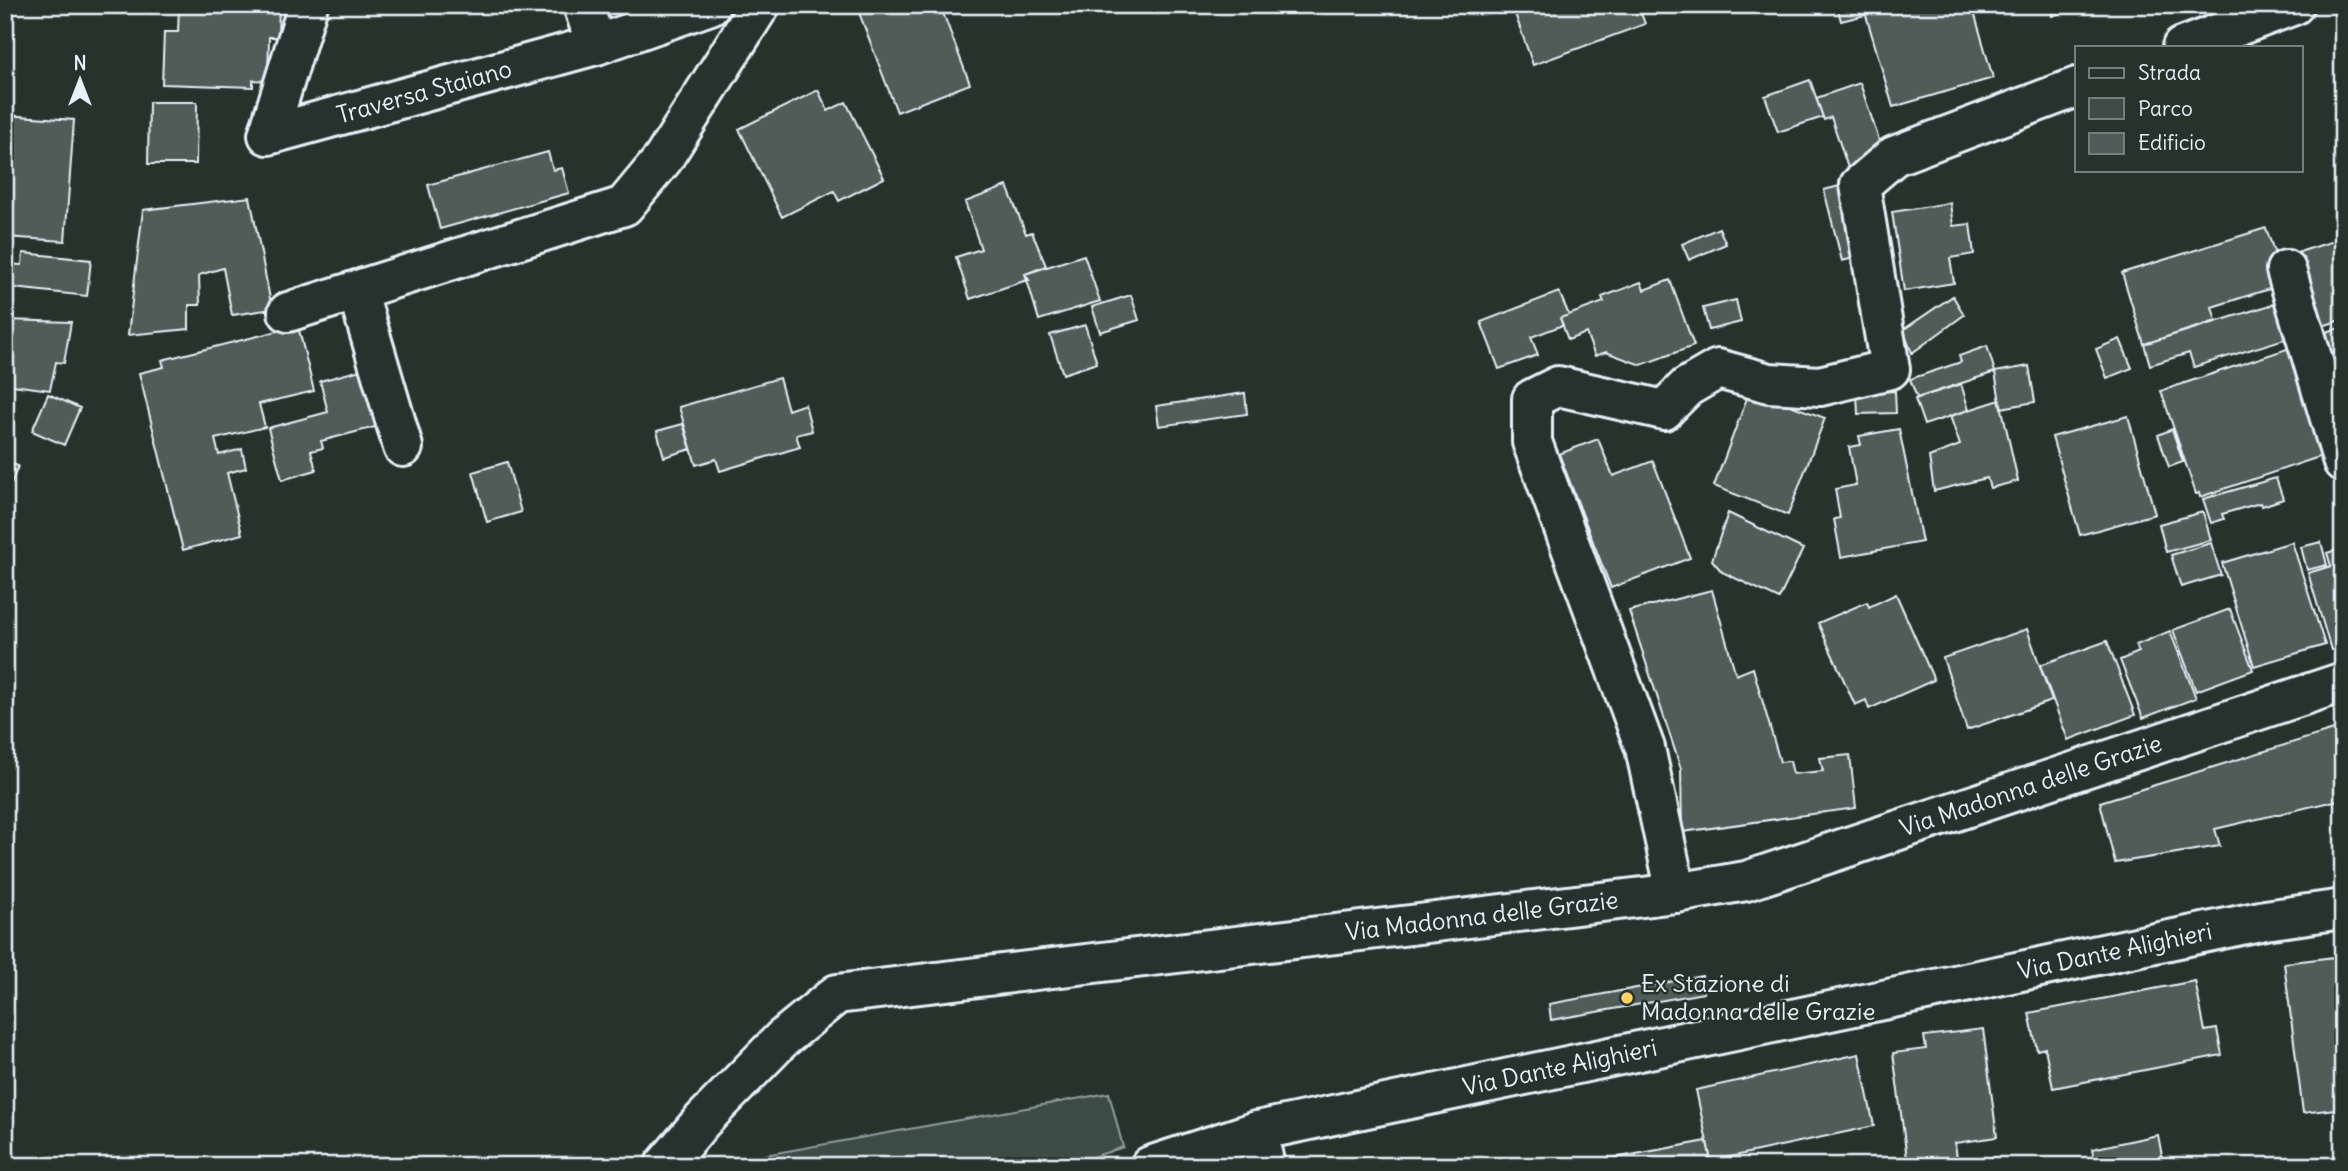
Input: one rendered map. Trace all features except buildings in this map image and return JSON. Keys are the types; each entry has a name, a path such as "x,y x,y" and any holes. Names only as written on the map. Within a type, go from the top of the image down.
{"street":[{"name":"Traversa Staiano","path":"308,5 268,135 596,46 710,5"},
{"path":"583,5 596,46"},
{"path":"288,312 624,206 663,159 761,5"},
{"path":"2185,46 2294,5"},
{"path":"1676,893 1645,748 1532,442 1532,399 1559,386 1664,410 1686,387 1718,369 1769,383 1820,386 1890,369 1860,185 1894,156 2075,88"},
{"path":"2286,270 2343,462"},
{"path":"358,290 403,447"},
{"name":"Via Madonna delle Grazie","path":"664,1166 701,1122 782,1039 837,994 1676,893 1746,881 2343,682"},
{"name":"Via Dante Alighieri","path":"1150,1166 1261,1148 2266,920 2343,909"}],"green space":[{"path":"1109,1093 1123,1147 1066,1166 704,1166"}],"place":[{"name":"Ex Stazione di Madonna delle Grazie","path":"1627,998"}]}
